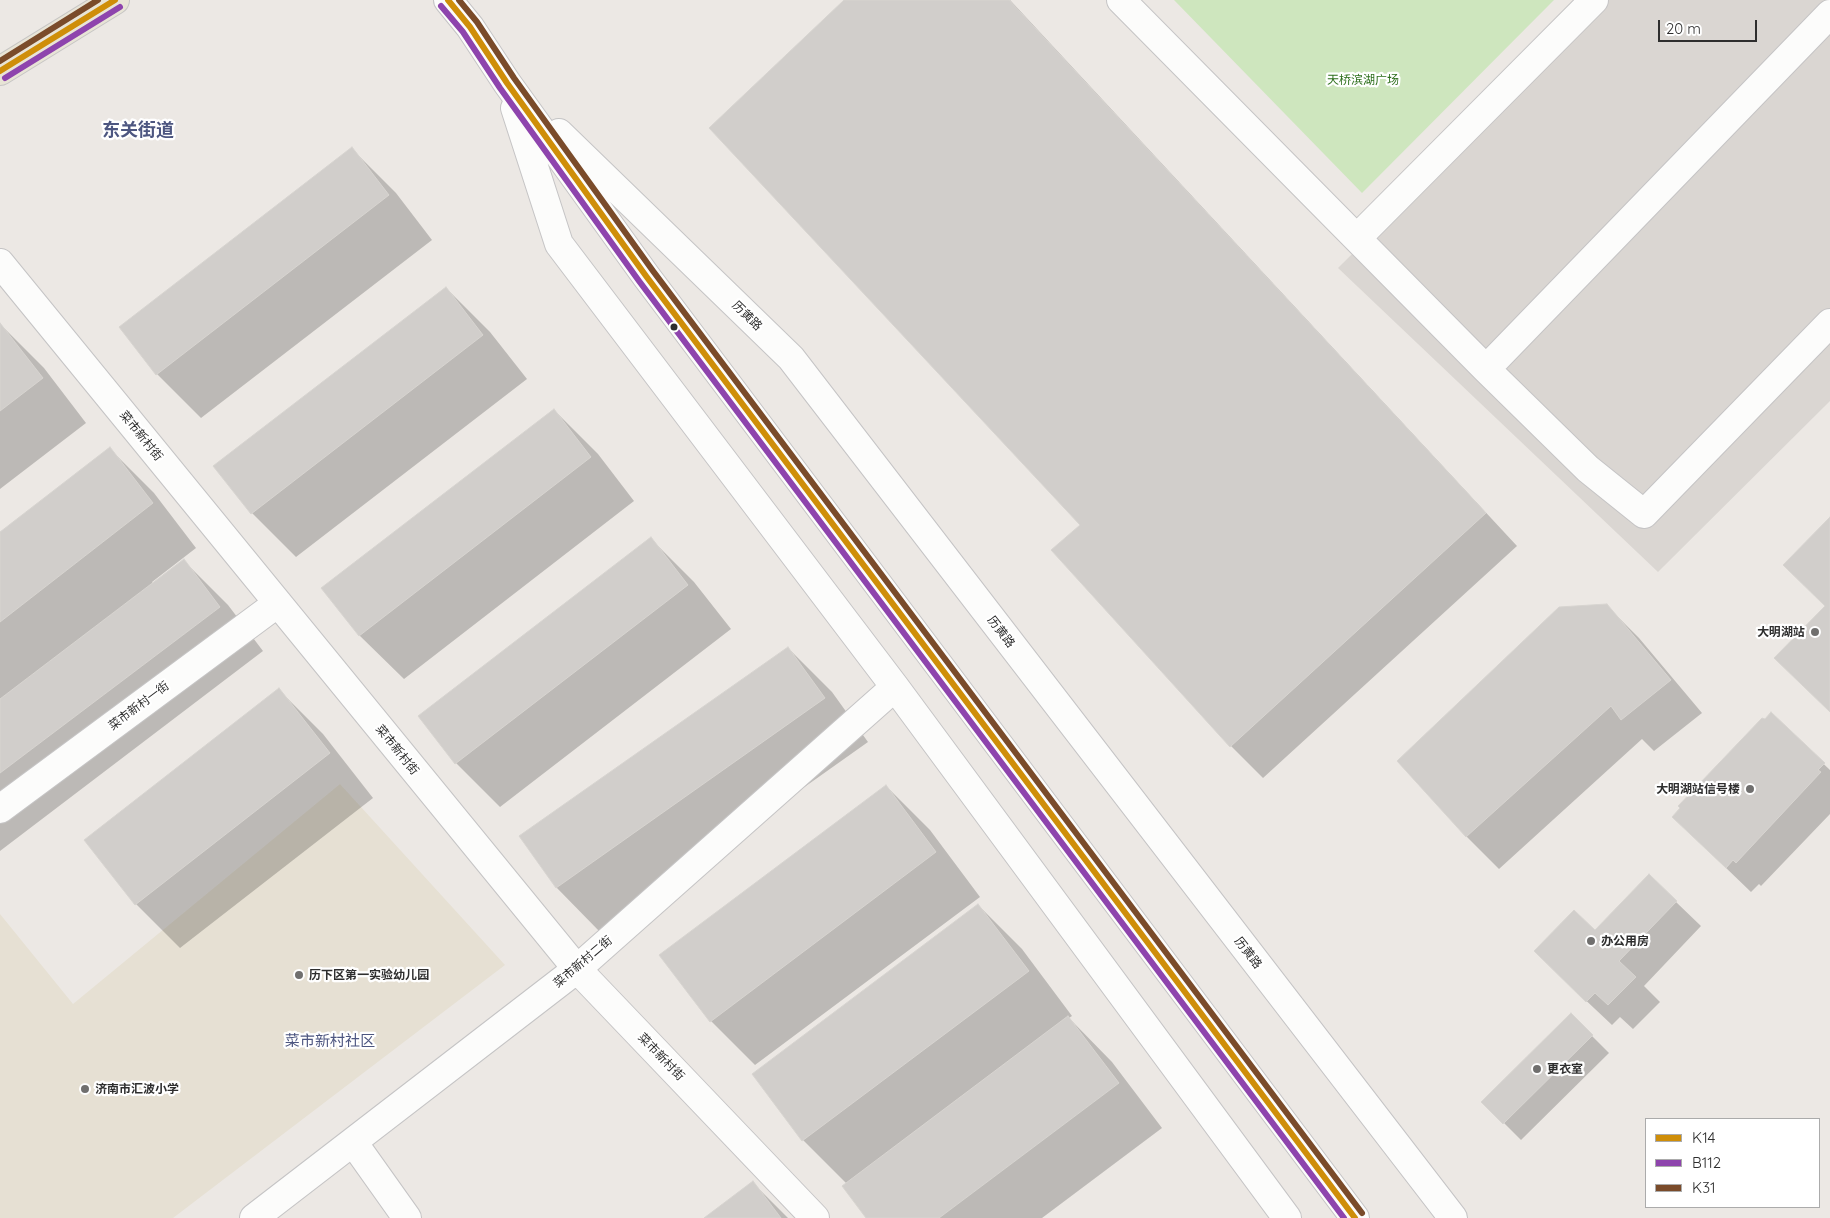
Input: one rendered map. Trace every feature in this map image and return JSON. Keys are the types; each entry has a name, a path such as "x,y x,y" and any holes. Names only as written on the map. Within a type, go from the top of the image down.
{"main road":[{"path":"0,71 115,0"}],"street":[{"name":"历黄路","path":"448,0 470,27 507,82 646,276 1355,1218"},
{"path":"1121,0 1486,369 1588,468 1644,514 1830,323"},
{"path":"1357,238 1594,0"},
{"path":"1486,369 1830,14"},
{"name":"历黄路","path":"507,82 559,244 896,687 1287,1218"},
{"name":"历黄路","path":"507,82 791,358 1453,1218"},
{"name":"菜市新村街","path":"0,263 577,970 815,1218"},
{"name":"菜市新村一街","path":"0,809 278,603"},
{"name":"菜市新村二街","path":"254,1218 577,970 896,687"},
{"path":"353,1142 407,1218"}],"shaded area":[{"path":"1608,0 1830,0 1830,401 1658,572 1338,268"},
{"name":"历下区第一实验幼儿园","path":"340,784 505,965 173,1218 0,1218 0,914 73,1004"}],"green space":[{"name":"天桥滨湖广场","path":"1174,0 1554,0 1362,193"}],"building":[{"path":"844,0 1009,0 1486,513 1230,747 1051,550 1080,525 709,128"},
{"path":"352,147 389,195 156,375 119,327"},
{"path":"446,287 483,335 251,514 213,466"},
{"path":"0,323 43,378 0,411"},
{"path":"554,409 591,457 359,636 321,588"},
{"path":"110,447 153,503 0,622 0,532"},
{"name":"大明湖站","path":"1830,517 1830,712 1774,658 1825,606 1783,565"},
{"path":"651,537 688,585 455,764 418,716"},
{"path":"184,559 220,607 0,773 0,699"},
{"path":"1607,604 1671,680 1621,720 1611,706 1466,837 1397,761 1559,607"},
{"path":"788,647 825,698 556,888 519,836"},
{"path":"279,688 330,753 135,905 84,840"},
{"name":"大明湖站信号楼","path":"1771,712 1825,763 1818,770 1821,772 1736,863 1733,860 1726,868 1672,817 1680,808 1678,806 1762,718 1765,719"},
{"path":"886,785 936,852 710,1022 659,955"},
{"name":"办公用房","path":"1649,874 1677,901 1619,961 1636,977 1608,1005 1595,993 1586,1002 1534,951 1574,910 1595,930"},
{"path":"978,904 1029,971 802,1141 752,1074"},
{"name":"更衣室","path":"1571,1013 1593,1035 1503,1124 1481,1102"},
{"path":"1068,1016 1119,1083 939,1218 866,1218 842,1186"},
{"path":"753,1181 781,1218 704,1218"}],"transit line":[{"name":"K31","path":"0,61 98,0"},
{"name":"K14","path":"0,71 115,0"},
{"name":"K14","path":"448,0 470,27 507,83 646,276 1355,1218"},
{"name":"K31","path":"459,0 477,22 514,78 653,271 1362,1213"},
{"name":"B112","path":"441,6 463,32 500,88 639,281 1344,1218"},
{"name":"B112","path":"5,78 120,7"}],"place":[{"name":"大明湖站","path":"1815,632"},
{"name":"大明湖站信号楼","path":"1750,789"},
{"name":"办公用房","path":"1591,941"},
{"name":"历下区第一实验幼儿园","path":"299,975"},
{"name":"更衣室","path":"1537,1069"},
{"name":"济南市汇波小学","path":"85,1089"}],"district":[{"name":"东关街道","path":"138,131"},
{"name":"菜市新村社区","path":"330,1041"}]}
